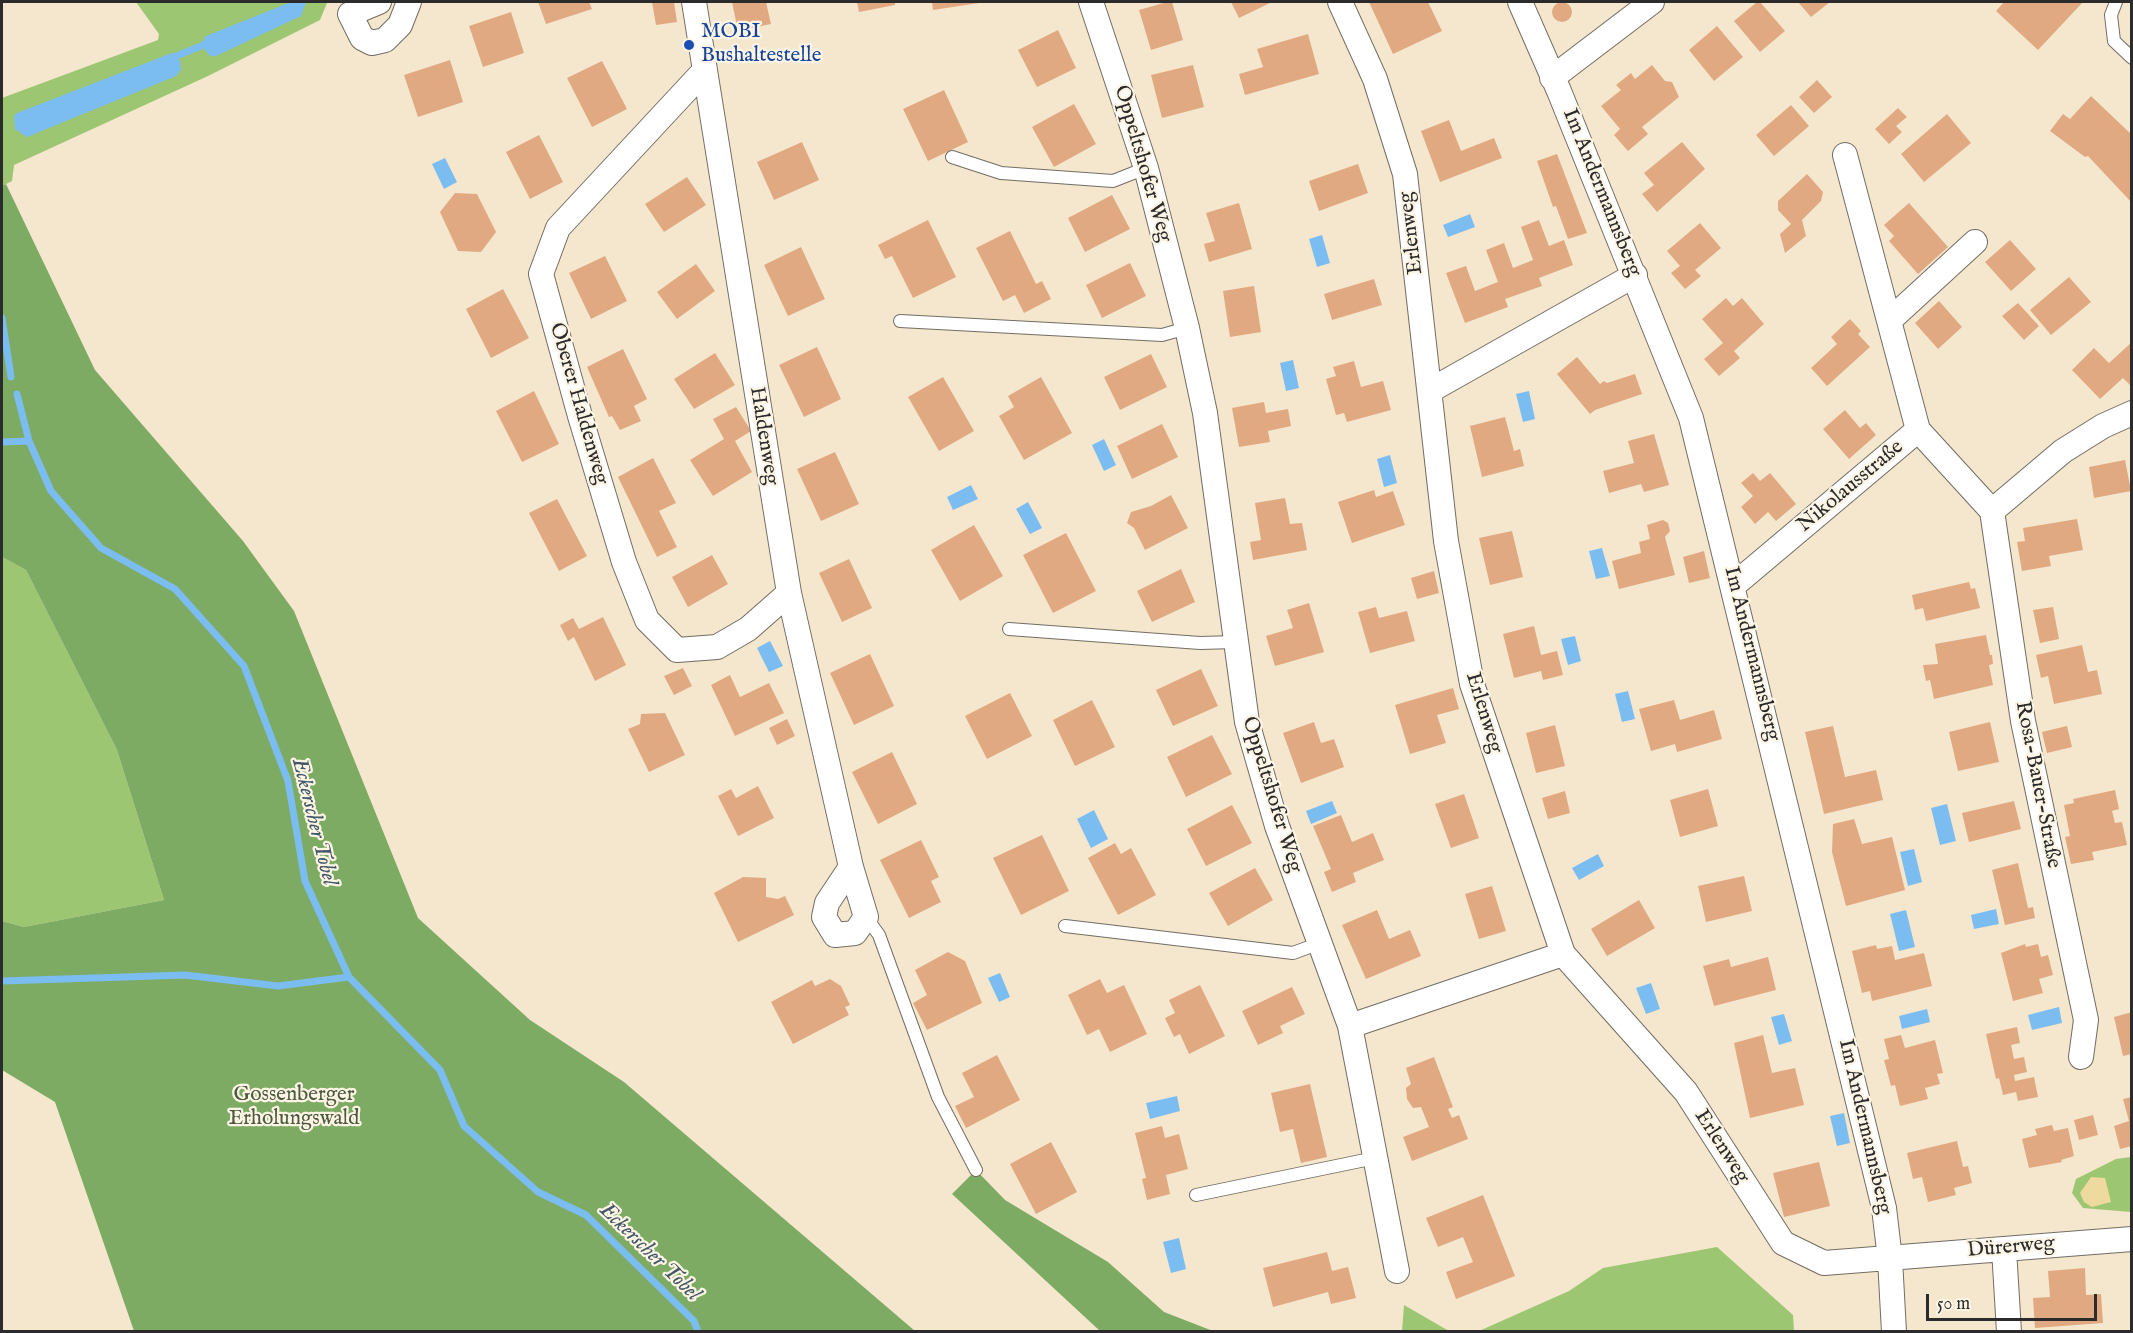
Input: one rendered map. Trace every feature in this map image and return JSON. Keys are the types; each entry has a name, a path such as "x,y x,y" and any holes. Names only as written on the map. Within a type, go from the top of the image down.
{"street":[{"path":"379,2 350,14 362,38 372,43 385,40 400,25 409,2"},
{"name":"Haldenweg","path":"694,2 789,593 851,867 866,917"},
{"name":"Oppeltshofer Weg","path":"1091,2 1146,168 1187,328 1205,413 1247,722 1277,826 1350,1026 1397,1272"},
{"name":"Erlenweg","path":"1340,2 1375,79 1406,174 1446,541 1472,684 1563,954 1686,1092 1784,1243 1824,1263 1890,1258"},
{"name":"Im Andermannsberg","path":"1520,2 1635,275 1691,418 1734,585 1884,1208 1890,1258 1894,1332"},
{"path":"1552,78 1652,2"},
{"name":"Oberer Haldenweg","path":"705,70 558,228 541,274 580,416 624,562 647,620 677,650 717,647 748,629 789,593"},
{"path":"1845,155 1918,430"},
{"path":"1890,320 1975,242"},
{"path":"1431,390 1635,275"},
{"path":"1992,511 2063,451 2103,426 2132,413"},
{"name":"Nikolausstraße","path":"1734,585 1918,430 1992,511"},
{"name":"Rosa-Bauer-Straße","path":"1992,511 2023,721 2086,1020 2081,1057"},
{"path":"851,867 827,903 824,917 836,935 855,933 866,917"},
{"path":"1350,1026 1563,954"},
{"name":"Dürerweg","path":"1890,1258 2132,1239"},
{"path":"2004,1249 2009,1332"}],"lane":[{"path":"2116,2 2111,15 2115,41 2132,58"},
{"path":"952,157 1001,173 1113,181 1146,168"},
{"path":"900,321 1162,335 1187,328"},
{"path":"1010,629 1177,642 1236,642"},
{"path":"866,917 879,935 938,1097 976,1170"},
{"path":"1065,926 1293,953 1320,943"},
{"path":"1196,1195 1375,1158"}],"green space":[{"path":"136,2 327,3 320,20 208,76 14,165 12,181 2,186 2,98 158,40 159,34"},
{"name":"Gossenberger Erholungswald","path":"6,184 95,370 243,541 294,611 418,918 530,1020 624,1082 915,1331 134,1331 55,1102 2,1070 2,921 24,927 164,900 117,750 26,570 2,557 2,186"},
{"path":"2,557 26,570 117,750 164,900 24,927 2,921"},
{"path":"2131,1157 2131,1212 2083,1208 2072,1193 2076,1179 2116,1159"},
{"path":"976,1170 1005,1200 1108,1262 1164,1312 1213,1331 1100,1331 952,1194"},
{"path":"1717,1247 1793,1315 1794,1331 1479,1331 1569,1291 1603,1268"},
{"path":"1404,1305 1449,1331 1402,1331"}],"sand":[{"path":"2091,1177 2105,1178 2111,1202 2092,1207 2084,1202 2080,1193"}],"water":[{"path":"291,2 306,2 301,16 216,56 210,56 205,50 203,41 206,36"},
{"path":"172,53 180,61 181,70 176,76 27,137 15,129 14,116 17,113"},
{"path":"445,158 457,182 444,189 432,164"},
{"path":"1470,214 1475,227 1448,237 1443,225"},
{"path":"1322,235 1330,263 1317,267 1309,239"},
{"path":"1293,360 1299,388 1286,391 1280,363"},
{"path":"1529,391 1535,419 1523,422 1516,394"},
{"path":"1104,439 1116,465 1104,471 1092,445"},
{"path":"1390,455 1397,483 1384,487 1377,459"},
{"path":"971,485 978,499 953,510 947,497"},
{"path":"1028,502 1042,528 1030,534 1016,509"},
{"path":"1602,548 1610,576 1596,579 1589,551"},
{"path":"1575,636 1581,661 1568,665 1561,639"},
{"path":"770,641 783,666 769,672 757,648"},
{"path":"1628,691 1635,719 1622,722 1615,694"},
{"path":"1332,801 1337,813 1311,824 1306,811"},
{"path":"1947,804 1956,841 1940,845 1931,808"},
{"path":"1094,810 1108,839 1091,848 1077,819"},
{"path":"1914,849 1922,882 1908,886 1900,852"},
{"path":"1598,854 1604,866 1579,880 1572,868"},
{"path":"1996,909 1999,924 1974,929 1971,915"},
{"path":"1906,910 1915,947 1899,951 1890,914"},
{"path":"1000,973 1010,997 999,1002 988,978"},
{"path":"1651,983 1660,1009 1646,1014 1636,988"},
{"path":"2059,1007 2062,1023 2032,1030 2028,1015"},
{"path":"1927,1009 1930,1022 1902,1029 1899,1016"},
{"path":"1784,1014 1792,1041 1779,1045 1771,1017"},
{"path":"1177,1096 1180,1111 1150,1119 1146,1103"},
{"path":"1844,1113 1850,1143 1837,1146 1830,1116"},
{"path":"1179,1238 1186,1269 1171,1273 1163,1242"}],"building":[{"path":"538,2 589,2 592,9 546,24"},
{"path":"652,2 674,2 677,22 656,25"},
{"path":"732,2 766,2 771,24 738,31"},
{"path":"857,2 895,2 895,5 859,12"},
{"path":"932,2 979,2 979,3 933,10"},
{"path":"1172,2 1183,40 1151,50 1139,10"},
{"path":"1231,2 1272,2 1239,18"},
{"path":"1369,2 1428,2 1442,31 1393,54"},
{"path":"1562,2 1569,5 1572,12 1569,19 1562,22 1555,19 1552,12 1555,5"},
{"path":"1760,2 1785,31 1760,52 1734,21"},
{"path":"1798,2 1830,2 1811,17"},
{"path":"2004,2 2083,2 2038,50 1996,11"},
{"path":"511,12 524,53 483,67 469,26"},
{"path":"1717,26 1743,57 1714,81 1689,50"},
{"path":"1058,30 1076,68 1037,87 1018,50"},
{"path":"1308,34 1319,74 1245,95 1239,74 1263,67 1257,49"},
{"path":"450,60 463,102 418,117 404,75"},
{"path":"602,61 627,109 592,127 567,78"},
{"path":"1193,65 1204,107 1162,118 1151,75"},
{"path":"1652,65 1665,81 1672,82 1679,97 1642,127 1648,134 1628,151 1614,135 1620,129 1601,106 1621,90 1616,85 1631,73 1635,79"},
{"path":"1817,80 1832,97 1814,113 1799,97"},
{"path":"944,90 968,142 928,161 903,109"},
{"path":"2091,96 2132,135 2132,203 2088,156 2085,157 2050,131 2063,114 2070,119"},
{"path":"1074,104 1096,144 1054,167 1032,127"},
{"path":"1791,105 1809,126 1774,156 1756,135"},
{"path":"1898,108 1907,117 1896,126 1902,132 1889,144 1875,129"},
{"path":"1947,114 1971,143 1924,182 1901,154"},
{"path":"1449,120 1461,151 1494,138 1502,158 1440,182 1421,131"},
{"path":"539,135 563,182 530,199 506,152"},
{"path":"802,142 819,180 774,200 757,162"},
{"path":"1682,142 1705,169 1657,212 1642,194 1654,185 1644,173"},
{"path":"1557,154 1587,233 1568,239 1556,206 1553,207 1537,161"},
{"path":"1358,164 1368,193 1319,211 1309,181"},
{"path":"1807,174 1823,192 1821,201 1802,220 1806,236 1785,253 1780,234 1791,224 1778,210 1778,201"},
{"path":"687,177 706,205 664,232 645,204"},
{"path":"455,193 477,194 496,232 481,252 458,251 440,212"},
{"path":"1112,195 1130,229 1085,252 1068,218"},
{"path":"1239,203 1252,249 1209,262 1204,244 1215,241 1206,213"},
{"path":"1909,203 1948,247 1918,274 1889,241 1894,236 1884,225"},
{"path":"928,220 956,277 913,298 892,256 885,259 878,245"},
{"path":"1539,220 1549,246 1564,240 1573,265 1539,278 1542,286 1505,299 1508,307 1465,323 1446,273 1466,266 1475,291 1498,282 1486,250 1504,243 1513,268 1533,260 1521,227"},
{"path":"1700,223 1721,248 1695,270 1701,276 1685,289 1671,273 1680,266 1667,251"},
{"path":"1010,231 1036,284 1042,281 1051,299 1024,313 1015,295 1003,301 976,248"},
{"path":"2010,240 2036,269 2011,291 1985,262"},
{"path":"801,247 825,299 788,316 764,265"},
{"path":"605,256 627,301 591,319 569,273"},
{"path":"1130,263 1146,296 1102,318 1086,285"},
{"path":"696,264 715,291 677,319 657,292"},
{"path":"2069,277 2091,302 2051,335 2030,310"},
{"path":"1374,279 1382,305 1332,320 1324,294"},
{"path":"1254,286 1261,332 1230,337 1223,291"},
{"path":"503,289 529,338 491,358 466,309"},
{"path":"1726,298 1733,306 1742,298 1764,324 1734,351 1740,358 1719,376 1704,359 1723,343 1702,319"},
{"path":"1939,301 1962,327 1938,349 1915,323"},
{"path":"2018,303 2039,326 2024,340 2002,316"},
{"path":"1850,319 1861,331 1858,334 1870,347 1827,386 1811,368 1837,344 1831,337"},
{"path":"2132,342 2132,387 2123,378 2100,399 2072,370 2094,348 2109,363"},
{"path":"817,347 841,399 804,417 779,365"},
{"path":"623,349 647,399 634,406 641,421 620,430 612,416 609,417 587,367"},
{"path":"715,353 735,385 694,409 674,379"},
{"path":"1151,354 1167,387 1120,410 1104,377"},
{"path":"1577,357 1600,384 1635,374 1642,394 1595,410 1590,414 1557,374"},
{"path":"1354,361 1361,387 1383,381 1391,410 1347,422 1344,413 1336,415 1326,379 1336,376 1333,367"},
{"path":"943,377 974,431 939,451 908,397"},
{"path":"1041,377 1072,433 1024,460 999,416 1014,407 1008,396"},
{"path":"534,391 559,444 522,462 496,411"},
{"path":"1264,402 1266,413 1288,409 1291,426 1268,431 1270,442 1239,447 1232,408"},
{"path":"736,407 751,431 735,441 752,472 713,496 690,460 724,439 713,419"},
{"path":"1845,410 1860,428 1866,423 1876,435 1849,459 1823,429"},
{"path":"1505,417 1514,451 1520,449 1524,466 1482,477 1470,426"},
{"path":"1162,424 1178,457 1132,479 1117,446"},
{"path":"1654,434 1669,485 1644,492 1641,484 1609,493 1603,471 1634,463 1628,441"},
{"path":"835,452 859,504 821,521 797,469"},
{"path":"653,458 676,503 659,511 677,547 657,557 618,477"},
{"path":"2125,460 2131,491 2094,498 2089,467"},
{"path":"1753,473 1760,481 1770,473 1796,504 1776,521 1768,512 1755,524 1741,507 1753,496 1741,483"},
{"path":"1374,490 1376,497 1393,491 1405,525 1352,543 1338,502"},
{"path":"1171,495 1188,528 1145,550 1134,528 1127,523 1131,512 1151,506"},
{"path":"1285,498 1290,524 1302,523 1307,550 1253,560 1250,542 1261,540 1255,503"},
{"path":"557,499 587,556 559,571 529,513"},
{"path":"2077,519 2083,550 2049,556 2051,566 2022,571 2017,542 2025,541 2023,528"},
{"path":"1663,520 1668,523 1670,531 1665,537 1675,575 1619,589 1612,561 1641,553 1639,542 1650,539 1647,525"},
{"path":"974,525 1003,576 960,601 931,550"},
{"path":"1512,531 1523,577 1490,585 1479,538"},
{"path":"1066,533 1096,591 1053,613 1023,555"},
{"path":"1704,551 1710,578 1689,583 1683,557"},
{"path":"712,555 728,584 688,607 672,577"},
{"path":"849,559 872,608 842,622 819,573"},
{"path":"1181,569 1195,602 1152,622 1137,591"},
{"path":"1434,571 1439,593 1417,599 1411,578"},
{"path":"1969,582 1971,589 1975,588 1980,608 1926,621 1923,608 1915,610 1912,595"},
{"path":"1309,603 1324,652 1275,666 1266,636 1293,628 1287,610"},
{"path":"1376,607 1379,618 1407,611 1415,641 1370,653 1358,612"},
{"path":"2053,607 2059,639 2040,643 2033,610"},
{"path":"603,617 626,665 595,681 574,637 568,641 560,625 573,618 579,629"},
{"path":"1534,626 1541,655 1557,651 1563,675 1543,680 1541,671 1514,678 1503,634"},
{"path":"1986,635 1990,655 1992,655 1993,664 1989,665 1993,685 1934,699 1930,680 1926,681 1923,665 1938,664 1935,644"},
{"path":"2082,645 2088,672 2097,670 2102,694 2054,704 2048,676 2041,678 2036,655"},
{"path":"870,654 894,706 854,725 830,673"},
{"path":"683,668 692,686 674,695 664,676"},
{"path":"1201,669 1218,706 1173,726 1156,690"},
{"path":"730,675 740,697 769,683 784,713 735,736 711,685"},
{"path":"1453,688 1459,709 1437,715 1446,743 1410,754 1395,705"},
{"path":"1010,693 1032,736 987,759 965,716"},
{"path":"1092,700 1115,747 1075,766 1053,720"},
{"path":"1674,700 1680,720 1714,710 1722,739 1677,752 1675,744 1651,751 1639,709"},
{"path":"665,713 685,755 649,772 628,729 640,724 641,714"},
{"path":"787,719 795,736 777,745 769,728"},
{"path":"1314,722 1321,743 1334,739 1344,767 1301,783 1283,733"},
{"path":"1990,722 1999,762 1958,771 1949,732"},
{"path":"1555,725 1565,766 1536,773 1526,733"},
{"path":"1833,726 1845,777 1876,770 1883,800 1824,814 1805,732"},
{"path":"2067,726 2072,747 2047,753 2042,732"},
{"path":"1212,735 1232,774 1186,797 1167,757"},
{"path":"892,752 917,804 878,824 852,772"},
{"path":"758,786 774,818 738,836 718,796 731,789 736,798"},
{"path":"1708,789 1718,826 1680,837 1670,800"},
{"path":"2115,790 2119,809 2112,811 2115,823 2122,822 2127,845 2092,852 2094,860 2071,864 2065,837 2070,836 2064,805 2074,803 2073,799"},
{"path":"1565,791 1570,813 1548,819 1542,798"},
{"path":"1464,794 1479,838 1451,848 1435,804"},
{"path":"2014,801 2021,829 1969,842 1962,813"},
{"path":"1232,805 1252,843 1206,866 1187,829"},
{"path":"1341,815 1352,842 1373,833 1384,860 1353,873 1356,882 1332,892 1324,872 1331,869 1313,826"},
{"path":"1854,819 1862,844 1892,837 1905,890 1846,906 1832,852 1833,824"},
{"path":"1042,835 1069,891 1021,915 993,858"},
{"path":"921,840 939,877 931,881 941,902 909,918 880,860"},
{"path":"1115,843 1121,854 1131,848 1156,895 1118,915 1088,858"},
{"path":"2018,863 2028,908 2033,907 2035,918 2005,925 1992,870"},
{"path":"1255,868 1273,900 1228,926 1209,893"},
{"path":"1744,876 1752,911 1706,922 1698,886"},
{"path":"743,877 766,878 766,897 778,899 785,896 794,915 738,942 714,893"},
{"path":"1492,886 1506,931 1479,939 1465,894"},
{"path":"1639,900 1655,928 1607,956 1591,929"},
{"path":"1377,910 1389,939 1410,930 1421,956 1366,979 1342,925"},
{"path":"2025,944 2026,947 2038,944 2041,957 2048,955 2053,975 2039,979 2043,993 2013,1001 2001,953"},
{"path":"1876,945 1877,949 1892,946 1895,960 1924,953 1932,986 1872,1001 1870,991 1862,993 1852,951"},
{"path":"948,952 965,961 982,1003 927,1030 913,1003 927,995 915,970"},
{"path":"1768,957 1776,990 1714,1006 1703,966 1729,959 1731,967"},
{"path":"830,979 841,986 850,1005 845,1007 849,1015 793,1044 771,1002 812,980 815,986"},
{"path":"1100,979 1107,993 1124,985 1147,1034 1110,1052 1099,1029 1087,1035 1068,995"},
{"path":"1200,985 1225,1036 1189,1054 1180,1034 1174,1037 1165,1018 1175,1013 1169,1000"},
{"path":"1292,987 1305,1014 1280,1026 1283,1033 1258,1045 1242,1011"},
{"path":"2132,1012 2132,1054 2123,1056 2114,1017"},
{"path":"2017,1027 2020,1043 2011,1045 2014,1059 2024,1057 2027,1072 2014,1075 2015,1081 2034,1077 2038,1097 2018,1101 2016,1092 2003,1095 1999,1078 1996,1079 1986,1034"},
{"path":"1763,1035 1772,1073 1795,1068 1804,1105 1750,1118 1734,1043"},
{"path":"1901,1035 1905,1048 1935,1040 1943,1073 1937,1074 1940,1084 1925,1088 1928,1099 1900,1106 1895,1085 1891,1086 1884,1060 1889,1059 1884,1039"},
{"path":"997,1055 1020,1100 966,1128 955,1106 974,1097 962,1073"},
{"path":"1434,1057 1453,1107 1448,1109 1452,1118 1459,1115 1468,1139 1412,1161 1403,1137 1429,1127 1421,1107 1413,1108 1407,1099 1406,1088 1411,1084 1406,1068"},
{"path":"1310,1084 1327,1157 1301,1163 1293,1129 1280,1132 1271,1093"},
{"path":"2132,1097 2132,1146 2120,1149 2114,1126 2129,1121 2123,1099"},
{"path":"2093,1115 2098,1135 2079,1140 2074,1120"},
{"path":"2052,1125 2054,1131 2068,1128 2074,1156 2061,1160 2062,1162 2029,1168 2022,1139 2037,1135 2035,1129"},
{"path":"1162,1126 1165,1138 1179,1134 1188,1169 1166,1175 1170,1194 1147,1200 1142,1179 1146,1178 1135,1133"},
{"path":"1957,1141 1963,1167 1968,1166 1972,1183 1954,1188 1956,1195 1928,1202 1922,1177 1913,1179 1907,1153"},
{"path":"1051,1142 1077,1192 1036,1214 1010,1164"},
{"path":"1819,1162 1830,1206 1784,1217 1773,1173"},
{"path":"1483,1195 1515,1276 1456,1299 1446,1272 1473,1262 1463,1237 1438,1247 1426,1218"},
{"path":"1327,1252 1332,1271 1348,1267 1356,1298 1331,1304 1328,1292 1273,1307 1263,1268"},
{"path":"2085,1268 2086,1295 2101,1294 2103,1323 2035,1328 2033,1298 2050,1297 2048,1271"}],"waterway":[{"path":"169,59 211,42"},
{"name":"Eckerscher Tobel","path":"2,318 11,377"},
{"name":"Eckerscher Tobel","path":"17,394 29,441 51,491 101,548 175,589 244,666 288,781 305,881 349,977 440,1070 464,1126 538,1192 586,1215 694,1321 698,1332"},
{"name":"Eckerscher Tobel","path":"2,442 29,441"},
{"path":"2,981 185,975 278,986 349,977"}],"place":[{"name":"MOBI Bushaltestelle","path":"689,45"}]}
